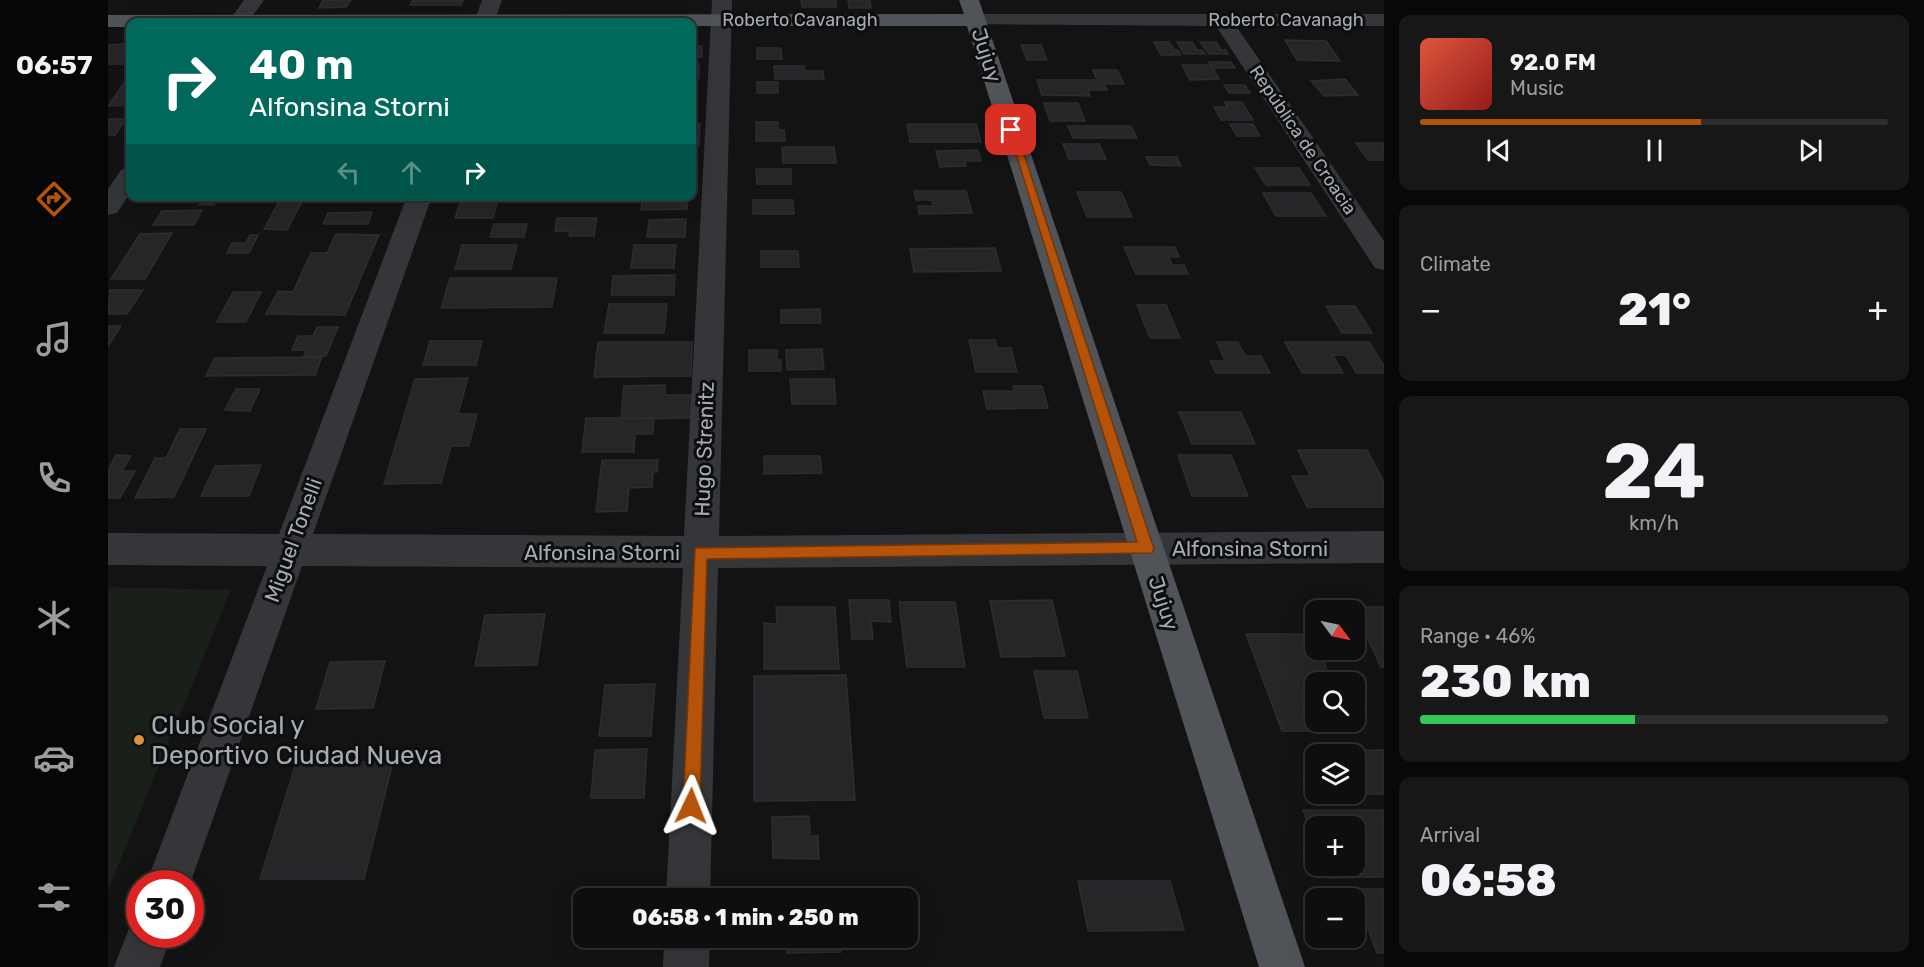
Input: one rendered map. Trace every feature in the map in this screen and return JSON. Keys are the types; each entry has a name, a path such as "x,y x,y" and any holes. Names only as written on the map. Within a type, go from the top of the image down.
{"main road":[{"name":"Roberto Cavanagh","path":"549,18 722,10 972,10"},
{"name":"Jujuy","path":"972,10 1282,967"},
{"name":"Roberto Cavanagh","path":"108,21 126,21"}],"street":[{"path":"241,18 254,0"},
{"path":"485,18 492,0"},
{"name":"Hugo Strenitz","path":"688,888 722,10"},
{"name":"Roberto Cavanagh","path":"972,10 1221,20 1384,20"},
{"name":"República de Croacia","path":"1221,20 1384,261"},
{"path":"108,207 126,181"},
{"name":"Miguel Tonelli","path":"173,870 418,201"},
{"name":"Alfonsina Storni","path":"108,549 700,552 1384,547"},
{"path":"137,967 144,948"},
{"path":"686,967 687,948"}],"shaded area":[{"name":"Club Social y Deportivo Ciudad Nueva","path":"108,587 231,590 108,890"}],"building":[{"path":"323,0 351,0 346,7 319,8"},
{"path":"413,0 463,0 461,5 410,5"},
{"path":"801,0 836,0 836,7 802,7"},
{"path":"848,0 870,0 871,8 849,8"},
{"path":"1285,40 1326,41 1340,61 1297,60"},
{"path":"1154,42 1169,42 1181,55 1161,55"},
{"path":"1177,42 1192,42 1197,50 1202,50 1205,54 1184,54"},
{"path":"1200,42 1216,42 1221,50 1226,50 1228,54 1209,54"},
{"path":"126,44 126,64 108,64 108,45"},
{"path":"1021,45 1041,45 1047,60 1027,60"},
{"path":"696,46 702,46 702,57 696,57"},
{"path":"757,48 781,48 782,59 757,59"},
{"path":"1209,62 1231,62 1235,68 1213,68 1219,79 1190,80 1182,65 1211,65"},
{"path":"696,64 699,64 699,78 696,78"},
{"path":"774,66 804,66 805,71 823,71 824,79 775,79"},
{"path":"1093,70 1117,70 1124,84 1104,84 1107,90 1088,90 1090,96 1042,95 1037,80 1097,80"},
{"path":"1345,79 1358,95 1324,96 1311,81"},
{"path":"126,80 126,105 108,106"},
{"path":"757,82 778,82 778,93 757,93"},
{"path":"1224,85 1245,85 1250,93 1229,93"},
{"path":"1225,102 1242,102 1253,120 1221,120 1214,107 1227,107"},
{"path":"1044,103 1078,103 1085,121 1050,121"},
{"path":"108,119 126,119 115,135 108,135"},
{"path":"756,122 778,122 778,130 784,130 785,141 756,141"},
{"path":"696,124 700,124 699,145 696,145"},
{"path":"907,124 976,124 981,142 910,142"},
{"path":"1230,124 1253,124 1260,136 1237,136"},
{"path":"1068,126 1131,126 1137,138 1073,138"},
{"path":"1356,143 1384,143 1384,160 1368,160"},
{"path":"1063,144 1099,144 1106,159 1069,159"},
{"path":"782,147 834,147 836,163 783,163"},
{"path":"978,150 981,161 964,161 966,166 940,167 936,151"},
{"path":"1146,157 1177,157 1181,166 1150,165"},
{"path":"1255,168 1299,168 1310,185 1266,185"},
{"path":"756,169 791,169 791,184 757,184"},
{"path":"914,191 966,191 972,213 919,214 918,206 933,206 932,200 916,200"},
{"path":"1077,192 1121,192 1132,217 1087,217"},
{"path":"1263,193 1311,193 1326,216 1276,216"},
{"path":"753,200 793,200 794,214 753,214"},
{"path":"202,201 216,201 214,205 199,205"},
{"path":"279,201 302,201 287,230 264,229"},
{"path":"461,201 498,201 493,218 455,218"},
{"path":"642,201 688,201 687,209 641,210"},
{"path":"202,210 194,225 153,225 162,211"},
{"path":"372,212 368,224 323,224 328,213"},
{"path":"557,218 597,218 594,236 569,236 570,231 555,231"},
{"path":"686,219 685,237 647,237 649,220"},
{"path":"494,224 527,224 524,237 490,237"},
{"path":"172,233 145,279 111,279 140,234"},
{"path":"336,234 379,235 345,315 266,314 278,291 293,292 311,253 327,253"},
{"path":"250,235 258,235 249,253 227,253 232,243 246,243"},
{"path":"462,245 517,245 511,269 455,269"},
{"path":"634,245 676,245 674,268 631,268"},
{"path":"1124,247 1175,247 1179,257 1169,257 1172,265 1184,265 1188,274 1136,274"},
{"path":"995,248 1001,271 914,272 910,249"},
{"path":"761,251 798,251 799,267 761,267"},
{"path":"675,275 674,295 611,295 613,276"},
{"path":"450,278 557,278 552,307 441,308"},
{"path":"110,290 143,290 127,314 108,314"},
{"path":"233,292 261,292 246,322 217,322"},
{"path":"609,304 667,304 664,333 604,333"},
{"path":"1137,305 1166,305 1180,338 1150,338"},
{"path":"1326,306 1355,306 1372,333 1342,333"},
{"path":"820,309 821,323 781,323 781,310"},
{"path":"108,326 121,326 108,346"},
{"path":"317,327 338,327 326,356 304,356 306,350 292,350 298,336 313,336"},
{"path":"969,340 995,340 997,348 1011,348 1017,372 976,372"},
{"path":"430,341 482,341 476,365 423,365"},
{"path":"598,342 692,342 691,376 594,377"},
{"path":"1217,342 1238,342 1245,356 1261,356 1270,373 1216,373 1210,361 1225,361"},
{"path":"1285,342 1369,342 1384,366 1384,373 1356,373 1346,355 1333,355 1343,373 1302,373"},
{"path":"822,349 824,369 787,370 786,350"},
{"path":"749,350 777,350 777,360 781,360 781,371 749,371"},
{"path":"322,357 315,375 206,376 215,358"},
{"path":"468,378 458,414 477,414 469,446 451,446 441,483 384,484 415,379"},
{"path":"790,379 834,379 836,404 792,404"},
{"path":"665,385 665,395 692,395 691,418 621,419 624,386"},
{"path":"1013,386 1042,386 1048,408 987,409 983,391 1014,391"},
{"path":"236,389 260,389 250,411 225,410"},
{"path":"1179,412 1241,412 1255,444 1192,444"},
{"path":"586,418 654,418 653,434 635,434 634,452 582,452"},
{"path":"180,429 206,429 174,497 135,498 155,458 166,458"},
{"path":"1298,450 1367,450 1384,482 1384,507 1307,507 1292,476 1310,476"},
{"path":"116,455 131,456 122,471 135,471 120,498 108,498 108,470"},
{"path":"1178,455 1231,455 1248,496 1192,496"},
{"path":"764,456 820,456 822,473 764,474"},
{"path":"602,460 658,460 657,472 653,472 652,487 629,488 627,511 596,512"},
{"path":"261,465 249,496 201,496 215,466"},
{"path":"849,600 889,600 891,622 871,621 873,639 852,639"},
{"path":"1052,600 1065,656 1001,657 990,601"},
{"path":"899,602 955,602 965,667 907,667"},
{"path":"776,607 835,607 839,669 764,669 764,623 777,624"},
{"path":"1365,607 1384,607 1384,667 1381,667 1365,633"},
{"path":"545,614 537,665 475,666 485,615"},
{"path":"1246,634 1305,634 1305,660 1323,660 1328,672 1305,672 1305,731 1282,731"},
{"path":"385,661 373,708 316,709 330,662"},
{"path":"1034,671 1077,671 1088,718 1044,718"},
{"path":"846,675 855,800 754,801 754,676"},
{"path":"655,684 651,736 599,736 605,685"},
{"path":"647,749 644,798 591,798 595,750"},
{"path":"1365,750 1384,750 1384,794 1365,794"},
{"path":"393,762 364,879 260,879 296,763"},
{"path":"1303,810 1384,810 1384,877 1328,878 1327,876 1365,876 1365,816 1305,816"},
{"path":"809,816 810,836 818,836 819,859 773,858 772,817"},
{"path":"1078,881 1170,881 1184,930 1088,931"},
{"path":"1365,889 1384,889 1384,953 1377,953 1365,921"},
{"path":"787,948 841,948 841,952 787,953"}],"place":[{"name":"Club Social y Deportivo Ciudad Nueva","path":"139,740"}],"route":[{"path":"691,806 700,552 1146,549 1011,130"}]}
